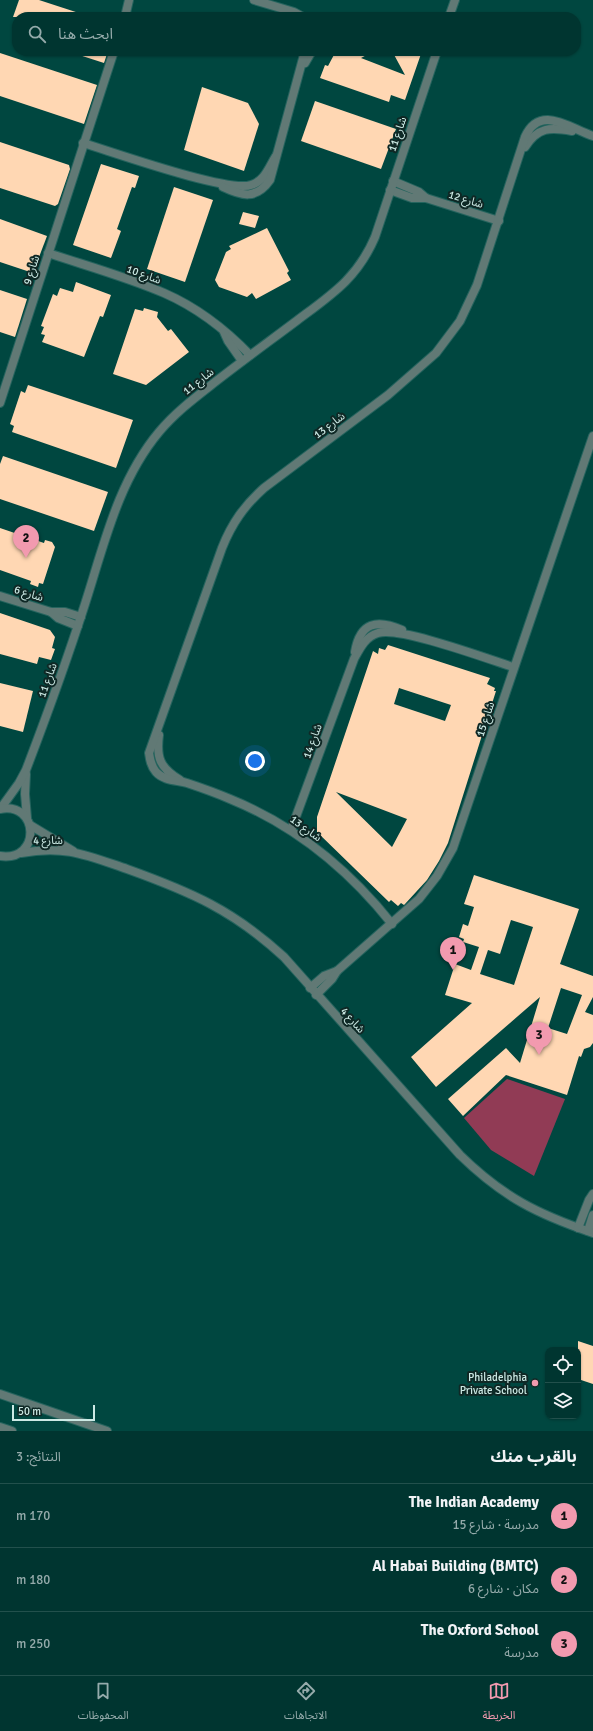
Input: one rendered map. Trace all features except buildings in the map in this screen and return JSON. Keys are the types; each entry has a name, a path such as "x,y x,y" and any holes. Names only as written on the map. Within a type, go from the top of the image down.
{"street":[{"path":"254,0 294,12"},
{"path":"451,12 455,0"},
{"path":"127,12 130,1"},
{"path":"279,8 284,12"},
{"name":"شارع 9","path":"0,404 112,56"},
{"path":"84,143 213,182 238,194 253,194 266,186 270,180 304,56"},
{"path":"300,72 309,56"},
{"name":"شارع 11","path":"1,809 26,770 78,626 118,502 124,486 140,457 160,430 175,415 242,361 329,296 351,276 369,251 435,56"},
{"name":"شارع 13","path":"392,924 377,906 352,881 316,849 291,830 244,805 185,782 168,772 159,758 157,746 161,722 222,548 238,515 250,500 264,488 388,395 436,353 460,321 477,285 521,152 533,136 543,130 554,128 581,132 593,136"},
{"name":"شارع 12","path":"393,181 419,192 426,198"},
{"name":"شارع 12","path":"390,190 412,198 426,198 499,220"},
{"name":"شارع 10","path":"48,253 164,293 196,310 232,337 250,355"},
{"name":"شارع 10","path":"224,332 228,341 242,361"},
{"name":"شارع 15","path":"316,995 329,983 337,971 408,910 428,888 453,848 513,667 593,436"},
{"name":"شارع 6","path":"0,596 51,612 61,611 81,616"},
{"name":"شارع 6","path":"51,612 58,618 78,626"},
{"name":"شارع 14","path":"291,830 354,659 359,636 370,626 384,624 413,636 513,667"},
{"name":"شارع 11","path":"21,853 31,837 25,794 26,770"},
{"name":"شارع 4","path":"1,809 16,810 28,821 76,852 168,884 199,897 255,932 284,957 316,995 475,1170 509,1196 528,1207 590,1232"},
{"name":"شارع 4","path":"0,856 7,857 21,853 43,850 76,852"},
{"name":"شارع 15","path":"310,988 324,976 337,971"},
{"path":"578,1228 589,1200 593,1194"},
{"path":"590,1232 593,1215"},
{"path":"0,1394 107,1431"},
{"path":"0,1427 12,1431"}],"shaded area":[{"path":"507,1079 565,1099 534,1176 491,1150 464,1118"}],"place":[{"name":"Al Habai Building (BMTC)","path":"26,558"},
{"name":"The Indian Academy","path":"453,970"},
{"name":"The Oxford School","path":"539,1055"},
{"name":"Philadelphia Private School","path":"535,1383"}]}
